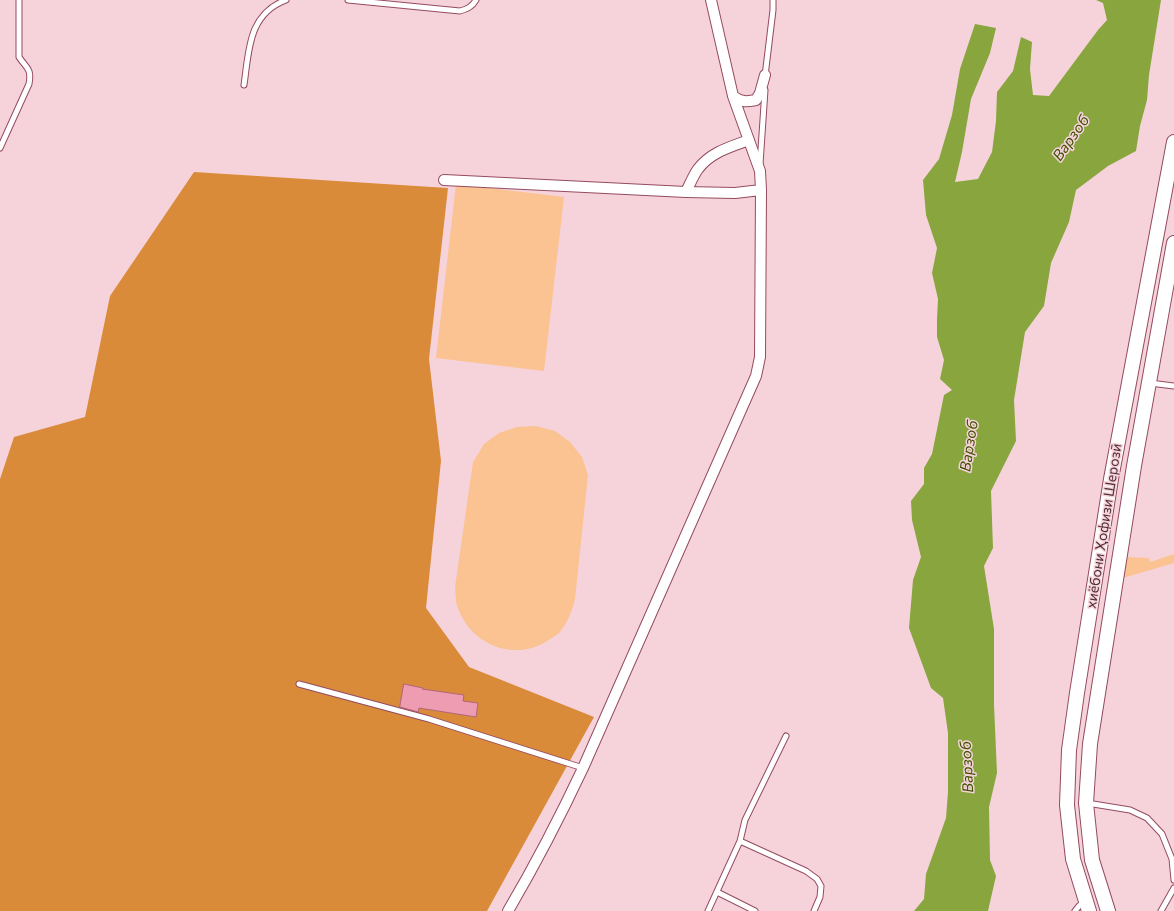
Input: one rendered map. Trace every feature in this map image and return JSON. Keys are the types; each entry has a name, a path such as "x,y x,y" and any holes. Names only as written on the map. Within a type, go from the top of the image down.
{"main road":[{"name":"хиёбони Ҳофизи Шерозӣ","path":"1088,906 1074,859 1067,805 1069,750 1111,479 1174,142"},
{"name":"хиёбони Ҳофизи Шерозӣ","path":"1108,911 1092,860 1086,803 1090,744 1133,474 1174,243"},
{"path":"1077,693 1097,697"}],"street":[{"path":"508,911 567,803 584,768 756,376 760,357 760,170 733,96 711,0"},
{"path":"733,96 740,101 748,102 756,100 766,75"},
{"path":"686,192 697,170 706,160 720,150 749,140"},
{"path":"444,180 686,192 735,193 761,190"}],"lane":[{"path":"0,148 30,84 31,75 29,69 19,56 19,0"},
{"path":"244,85 250,40 254,30 259,21 269,10 280,2 286,0"},
{"path":"348,0 460,11 467,9 474,4 476,0"},
{"path":"760,170 766,75 773,0"},
{"path":"1149,382 1174,386"},
{"path":"299,684 429,719 584,768"},
{"path":"708,911 740,841 746,820 753,804 786,736"},
{"path":"1086,803 1130,810 1147,818 1162,834 1172,859 1174,880"},
{"path":"740,841 806,871 817,879 821,886 820,897 814,911"},
{"path":"1161,911 1174,888"},
{"path":"717,892 756,911"},
{"path":"1076,911 1080,906 1088,906"}],"shaded area":[{"path":"194,172 448,188 429,359 441,461 426,608 469,667 594,717 487,911 0,911 0,479 14,437 85,417 110,296"},
{"path":"456,184 564,197 544,371 436,358"},
{"path":"536,426 555,431 570,442 582,457 588,475 575,599 571,612 563,628 558,634 537,646 524,650 510,650 496,647 484,641 473,632 464,621 457,606 455,587 473,462 484,444 499,433 517,427"},
{"path":"1174,554 1174,563 1123,578 1126,557 1149,558 1150,562"}],"water":[{"name":"Варзоб","path":"1096,0 1161,0 1149,75 1147,100 1140,126 1136,151 1108,166 1076,190 1069,222 1051,263 1044,306 1025,332 1014,400 1016,441 991,491 993,548 984,566 994,629 994,705 997,773 989,807 990,860 996,876 988,911 914,911 924,899 926,874 946,818 948,792 948,733 943,698 931,688 909,628 913,580 921,557 912,520 911,501 924,484 924,468 932,454 944,395 952,390 940,379 944,360 937,337 938,299 932,273 937,248 926,215 923,180 939,159 952,115 960,69 975,24 996,28 990,53 971,99 955,182 978,179 992,152 996,121 997,92 1013,71 1021,37 1032,42 1030,69 1033,95 1049,96 1107,20 1103,3"}],"building":[{"path":"404,684 423,688 422,689 464,695 463,701 478,703 476,717 419,708 418,712 400,707"}]}
